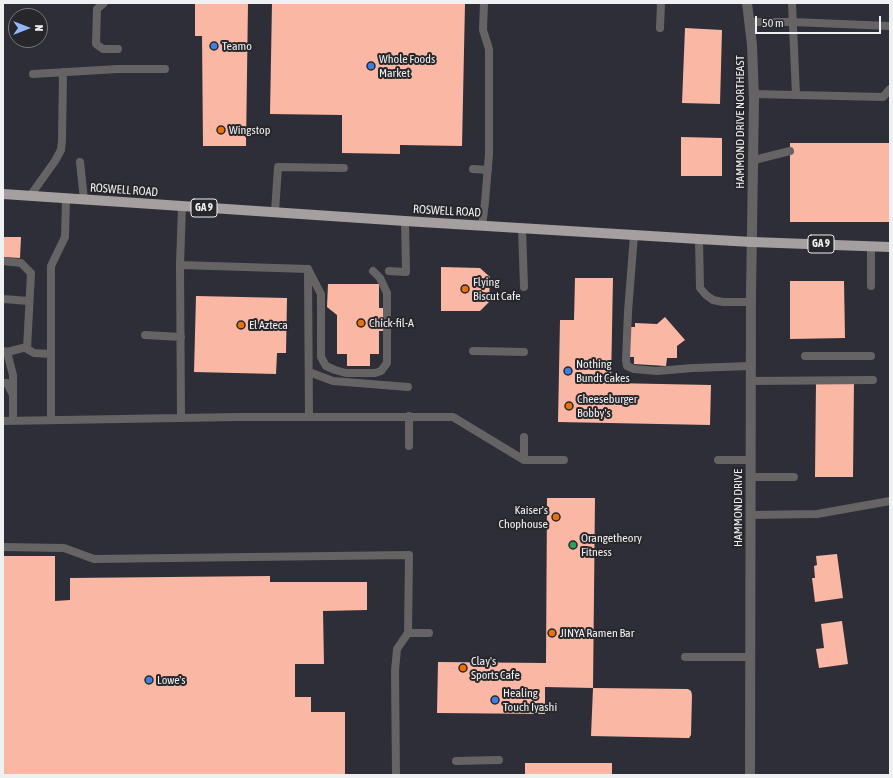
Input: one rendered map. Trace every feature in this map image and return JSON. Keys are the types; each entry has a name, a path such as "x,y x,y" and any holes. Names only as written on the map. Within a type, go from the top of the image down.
{"main road":[{"name":"ROSWELL ROAD","path":"3,194 699,239 890,247"}],"street":[{"name":"HAMMOND DRIVE NORTHEAST","path":"747,3 752,45 754,94 752,242"},
{"name":"HAMMOND DRIVE","path":"750,775 752,242"}],"lane":[{"path":"104,3 97,9 96,44 103,49 118,49"},
{"path":"482,226 489,154 489,49 484,30 484,3"},
{"path":"660,28 661,3"},
{"path":"792,3 796,94"},
{"path":"750,22 793,22 890,26"},
{"path":"32,74 165,69"},
{"path":"30,196 61,150 63,72"},
{"path":"754,94 883,97 890,89"},
{"path":"754,160 790,151"},
{"path":"80,162 84,200"},
{"path":"275,212 278,167 344,168"},
{"path":"473,169 488,170"},
{"path":"52,420 51,266 65,237 66,199"},
{"path":"181,418 180,265 182,206"},
{"path":"389,272 406,272 405,221"},
{"path":"522,228 524,287"},
{"path":"634,235 628,312 627,366 634,369 657,371 751,366"},
{"path":"699,239 700,288 713,300 723,302 752,302"},
{"path":"871,246 871,286"},
{"path":"3,261 21,263 31,273 27,349 34,353 52,354"},
{"path":"180,265 308,269"},
{"path":"308,269 321,294 321,357 326,366 346,373 375,373 381,371 387,363 387,293 380,278 373,271"},
{"path":"308,269 309,417"},
{"path":"3,299 30,300"},
{"path":"144,335 181,336"},
{"path":"13,421 13,375 5,351 27,347"},
{"path":"474,351 524,352"},
{"path":"806,356 871,356"},
{"path":"309,372 333,381 408,387"},
{"path":"751,381 874,380"},
{"path":"3,383 7,383 14,395"},
{"path":"409,416 409,446"},
{"path":"3,421 181,418 453,417 524,460 564,460"},
{"path":"524,437 524,460"},
{"path":"718,460 751,460"},
{"path":"751,478 794,477"},
{"path":"751,515 817,514 890,501"},
{"path":"3,547 64,548 94,559 409,555 408,633 397,649 395,671 396,775"},
{"path":"408,633 429,633"},
{"path":"685,657 750,657"},
{"path":"456,760 499,760"}],"shaded area":[{"path":"3,3 890,3 890,775 3,775"}],"building":[{"path":"195,3 248,3 246,146 203,146 202,36 195,36"},
{"path":"272,3 465,3 462,146 400,145 400,154 342,153 342,115 270,114"},
{"path":"685,28 722,30 720,104 682,103"},
{"path":"681,137 722,138 722,176 681,176"},
{"path":"790,143 890,143 890,222 790,222"},
{"path":"3,237 21,237 20,258 3,257"},
{"name":"Flying Biscut Cafe","path":"441,267 480,268 490,277 489,302 480,311 441,311"},
{"path":"575,278 613,278 611,383 711,385 710,425 558,422 560,320 574,320"},
{"path":"790,281 844,281 845,338 790,339"},
{"name":"Chick-fil-A","path":"328,284 379,284 379,308 384,308 384,331 379,331 379,354 370,354 370,366 347,366 347,354 337,354 337,315 327,307"},
{"name":"El Azteca","path":"196,296 287,298 286,353 277,353 276,374 194,372"},
{"path":"665,317 685,340 677,346 677,358 667,358 666,366 634,364 634,357 628,357 629,327 635,327 635,323 657,324"},
{"path":"816,382 854,382 853,477 815,477"},
{"path":"547,498 595,498 593,688 545,687 545,714 437,713 438,662 546,663"},
{"path":"837,554 843,598 815,602 812,578 815,578 814,566 817,565 816,556"},
{"name":"Lowe's","path":"3,556 55,556 55,601 70,600 70,578 270,576 270,582 367,582 367,610 323,611 324,664 295,664 295,697 311,697 311,712 345,712 345,775 3,775"},
{"path":"842,621 848,664 819,668 816,649 824,648 821,624"},
{"path":"593,688 688,689 691,691 692,695 691,735 689,738 591,736"},
{"path":"525,763 612,763 612,775 525,775"}],"place":[{"name":"Teamo","path":"214,46"},
{"name":"Whole Foods Market","path":"371,66"},
{"name":"Wingstop","path":"221,130"},
{"name":"Flying Biscut Cafe","path":"465,289"},
{"name":"Chick-fil-A","path":"361,323"},
{"name":"El Azteca","path":"241,325"},
{"name":"Nothing Bundt Cakes","path":"568,371"},
{"name":"Cheeseburger Bobby's","path":"569,406"},
{"name":"Kaiser's Chophouse","path":"556,517"},
{"name":"Orangetheory Fitness","path":"573,545"},
{"name":"JINYA Ramen Bar","path":"552,633"},
{"name":"Clay's Sports Cafe","path":"463,668"},
{"name":"Lowe's","path":"149,680"},
{"name":"Healing Touch Iyashi","path":"495,700"}]}
